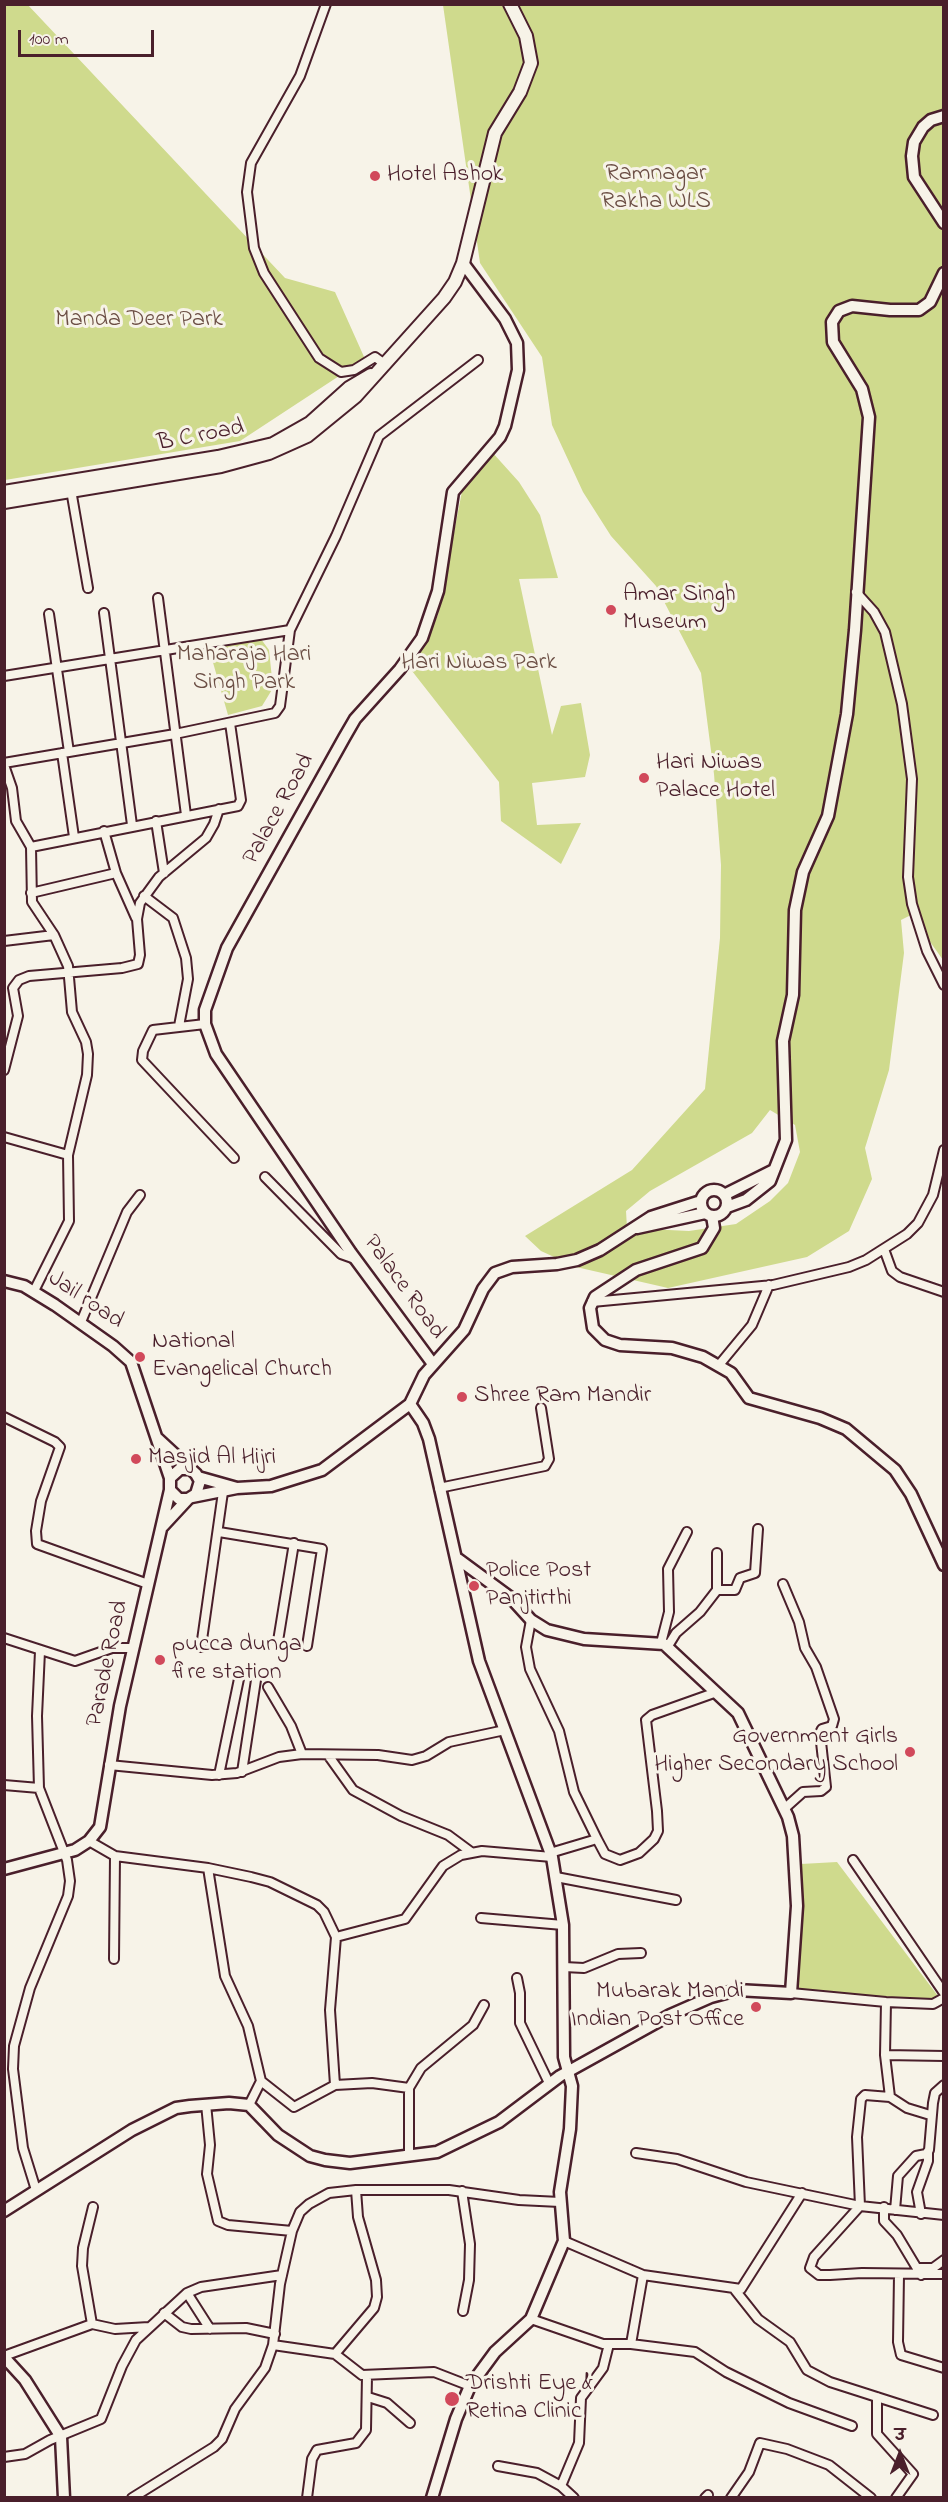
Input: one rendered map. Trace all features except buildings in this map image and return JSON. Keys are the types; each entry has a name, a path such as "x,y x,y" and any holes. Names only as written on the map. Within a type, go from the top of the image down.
{"main road":[{"path":"7,497 71,490 221,466 288,446 336,415 384,367 444,298 463,263 495,133 520,92 531,63 526,36 510,4"},
{"name":"B C road","path":"7,497 218,457 273,444 310,423 349,388 384,367"}],"street":[{"path":"326,4 300,76 251,163 247,192 254,249 260,266 288,313 310,347 324,362 334,369 348,372 375,357 384,367"},
{"path":"944,116 931,120 923,127 912,148 914,177 944,223"},
{"name":"Palace Road","path":"433,1364 355,1259 216,1054 205,1024 209,992 227,948 344,738 355,720 400,669 422,638 438,591 453,492 500,436 505,426 518,370 517,343 505,319 463,263"},
{"path":"630,1229 708,1214 721,1214 726,1207 746,1200 764,1187 774,1170 786,1140 783,1041 793,994 795,910 803,872 828,816 842,752 855,630 869,417 860,385 833,342 832,322 839,311 852,306 902,311 919,310 930,302 944,273"},
{"path":"34,1291 69,1221 68,1155 87,1075 88,1054 86,1042 72,1012 70,973 54,935 34,909 31,893 31,847 16,821 5,768 119,742 175,734 271,715 278,710 290,630 336,536 379,436 478,360"},
{"path":"71,490 88,588"},
{"path":"856,592 873,612 885,632 902,704 912,779 908,877 912,904 927,951 944,985"},
{"path":"158,598 186,814"},
{"path":"104,613 111,657 119,742 132,825"},
{"path":"49,614 57,667 75,837"},
{"path":"4,676 290,630"},
{"path":"31,847 241,804 230,723"},
{"path":"4,1071 18,1016 13,988 26,977 138,964 140,955 137,919 138,909 144,896 164,873 206,838 219,809"},
{"path":"156,821 164,873"},
{"path":"105,831 116,873 137,919"},
{"path":"31,893 116,873"},
{"path":"144,896 173,918 186,958 188,979 179,1026"},
{"path":"4,941 54,935"},
{"path":"205,1024 153,1030 142,1059 234,1158"},
{"path":"4,1137 68,1155"},
{"path":"592,1302 769,1285 849,1267 907,1234 926,1211 944,1150"},
{"path":"724,1195 774,1170"},
{"path":"265,1177 340,1254 355,1259"},
{"path":"237,1488 180,1469 170,1478 170,1490 175,1497 190,1498 237,1488 271,1486 322,1470 410,1404 433,1364 464,1330 483,1288 495,1273 512,1267 577,1260 600,1250 651,1217 701,1201 708,1191 719,1191 724,1195 726,1207"},
{"path":"81,1322 127,1212 140,1195"},
{"path":"701,1201 714,1228 702,1248 636,1270 605,1288 592,1302 591,1322 598,1335 620,1345 672,1348 719,1365 731,1373 750,1398 820,1418 846,1429 886,1460 911,1494 944,1565"},
{"path":"884,1249 892,1271 944,1292"},
{"name":"Jail road","path":"4,1281 34,1291 122,1352 130,1362 170,1478"},
{"path":"719,1365 752,1324 769,1285"},
{"path":"410,1404 423,1423 429,1439 458,1559 479,1661 551,1855 563,1925 564,2057 569,2071 570,2129 560,2202 564,2221 564,2241 531,2319 495,2352 470,2386 456,2419 432,2498"},
{"path":"439,1488 545,1466 549,1459 541,1408"},
{"path":"4,1416 56,1442 60,1448 41,1501 36,1531 37,1544 148,1584"},
{"path":"155,1436 194,1473 198,1490 162,1526"},
{"name":"Parade Road","path":"4,1869 60,1853 89,1841 100,1827 133,1648 170,1490"},
{"path":"201,1647 223,1492"},
{"path":"717,1590 735,1590 741,1578 755,1573 758,1529"},
{"path":"219,1532 320,1548 323,1552 307,1646"},
{"path":"664,1645 669,1612 668,1569 687,1532"},
{"path":"278,1641 294,1543"},
{"path":"664,1645 700,1612 717,1590 717,1553"},
{"path":"458,1559 511,1598 531,1620 547,1630 584,1639 664,1645 738,1713 784,1809 793,1836 797,1906 791,1993"},
{"path":"783,1584 834,1719 832,1726 822,1729 820,1733 826,1787 820,1791 803,1792 784,1809"},
{"path":"531,1620 526,1647 530,1669 559,1731 574,1792 605,1854 620,1860 639,1853 654,1839 658,1831 646,1720 652,1715 714,1693"},
{"path":"4,1638 75,1661 112,1648 133,1648"},
{"path":"36,2190 23,2148 13,2069 14,2046 30,1988 68,1896 70,1881 39,1788 37,1716 40,1651"},
{"path":"219,1775 240,1674"},
{"path":"242,1772 256,1680"},
{"path":"268,1687 291,1726 302,1754"},
{"path":"110,1765 219,1775 242,1772 279,1757 302,1754 421,1759 449,1742 505,1730"},
{"path":"328,1755 353,1790 401,1816 448,1834 471,1852"},
{"path":"4,1785 39,1788"},
{"name":"Parade Road","path":"60,1853 84,1836 102,1813"},
{"path":"336,1936 405,1919 443,1866 461,1855 471,1852 551,1855 597,1839"},
{"path":"89,1841 115,1856 208,1868 270,1882 305,1897 324,1912 336,1936 330,2010 335,2085"},
{"path":"114,1959 115,1856"},
{"path":"853,1860 944,1993"},
{"path":"208,1868 225,1976 248,2026 261,2081 294,2107 335,2085 372,2083 409,2088"},
{"path":"555,1877 676,1900"},
{"path":"481,1918 563,1925"},
{"path":"564,1967 584,1968 618,1954 641,1953"},
{"path":"516,1977 520,1993 520,2023 549,2083"},
{"path":"4,2211 153,2119 176,2108 240,2103 249,2106 278,2135 310,2156 350,2163 409,2157 451,2147 512,2114 549,2083 569,2071 670,2014 711,1997 747,1989 886,2002 933,2004 944,1998"},
{"path":"886,2002 885,2055 890,2097"},
{"path":"409,2157 409,2088 421,2068 467,2033 484,2005"},
{"path":"885,2055 944,2056"},
{"path":"249,2106 261,2081"},
{"path":"921,2214 917,2192 928,2152 930,2115 935,2094 944,2085"},
{"path":"930,2115 907,2108 890,2097 865,2096 861,2099 857,2137 860,2206 814,2257 810,2268 819,2275 899,2275 933,2268 944,2260"},
{"path":"206,2104 210,2145 207,2174 218,2221 228,2225 292,2231"},
{"path":"896,2210 898,2176 916,2156 928,2152"},
{"path":"636,2153 677,2159 746,2182 860,2206 944,2215"},
{"path":"132,2498 207,2452 222,2439 235,2409 265,2368 273,2345 282,2275 292,2231 297,2217 309,2204 330,2193 356,2190 462,2191 519,2200 560,2202"},
{"path":"335,2354 374,2308 377,2297 376,2280 358,2217 356,2190"},
{"path":"462,2191 470,2244 469,2280 463,2312"},
{"path":"564,2241 643,2275 735,2290 746,2286 802,2193"},
{"path":"92,2324 82,2266 93,2207"},
{"path":"884,2208 884,2221 897,2235 919,2272"},
{"path":"919,2272 944,2274"},
{"path":"4,2457 19,2457 50,2440 101,2419 129,2353 149,2327 187,2293 201,2288 282,2275"},
{"path":"631,2344 643,2275"},
{"path":"899,2275 897,2342 901,2355 944,2367"},
{"path":"735,2290 758,2319 790,2342 807,2370 830,2382 933,2415"},
{"path":"187,2293 210,2329"},
{"path":"164,2313 182,2327 246,2328 275,2334"},
{"path":"531,2319 597,2343 631,2344 695,2352 726,2372 782,2400 852,2426"},
{"path":"64,2498 61,2437 25,2380 4,2356 92,2324 115,2329 149,2327"},
{"path":"561,2486 579,2443 581,2398 603,2368 609,2344"},
{"path":"273,2345 335,2354 357,2373 368,2376 434,2372 470,2386"},
{"path":"307,2498 315,2454 321,2449 349,2446 362,2438 368,2420 368,2376"},
{"path":"368,2397 387,2403 410,2423"},
{"path":"877,2397 877,2434 913,2475 896,2498"},
{"path":"731,2498 749,2472 760,2443 788,2449 829,2465 871,2498"},
{"path":"498,2466 537,2473 561,2486 574,2498"}],"green space":[{"name":"Manda Deer Park","path":"27,4 285,278 335,292 365,359 240,441 5,480 4,5"},
{"name":"Ramnagar Rakha WLS","path":"443,5 943,5 943,960 911,915 901,920 904,953 889,1070 865,1148 872,1179 849,1231 807,1257 668,1288 576,1267 541,1251 525,1236 632,1170 705,1089 720,938 721,865 714,774 701,673 656,586 611,536 583,492 552,425 542,357 480,263","holes":["770,1110 795,1125 800,1152 788,1183 770,1201 736,1224 689,1231 627,1228 626,1211 650,1191 752,1133"]},
{"name":"Hari Niwas Park","path":"492,452 519,482 540,515 558,578 519,579 552,735 561,706 581,703 590,755 585,777 532,783 537,825 581,823 561,864 501,821 499,782 412,671 438,615 464,481"},
{"name":"Maharaja Hari Singh Park","path":"261,639 269,650 273,688 262,706 228,715 210,652 213,647"},
{"path":"837,1862 941,2000 796,1991 801,1864"}],"place":[{"name":"Hotel Ashok","path":"375,176"},
{"name":"Amar Singh Museum","path":"611,610"},
{"name":"Hari Niwas Palace Hotel","path":"644,778"},
{"name":"National Evangelical Church","path":"140,1357"},
{"name":"Shree Ram Mandir","path":"462,1397"},
{"name":"Masjid Al Hijri","path":"136,1459"},
{"name":"Police Post Panjtirthi","path":"474,1586"},
{"name":"pucca dunga fire station","path":"160,1660"},
{"name":"Government Girls Higher Secondary School","path":"910,1752"},
{"name":"Mubarak Mandi Indian Post Office","path":"756,2007"},
{"name":"Drishti Eye & Retina Clinic","path":"452,2399"}]}
